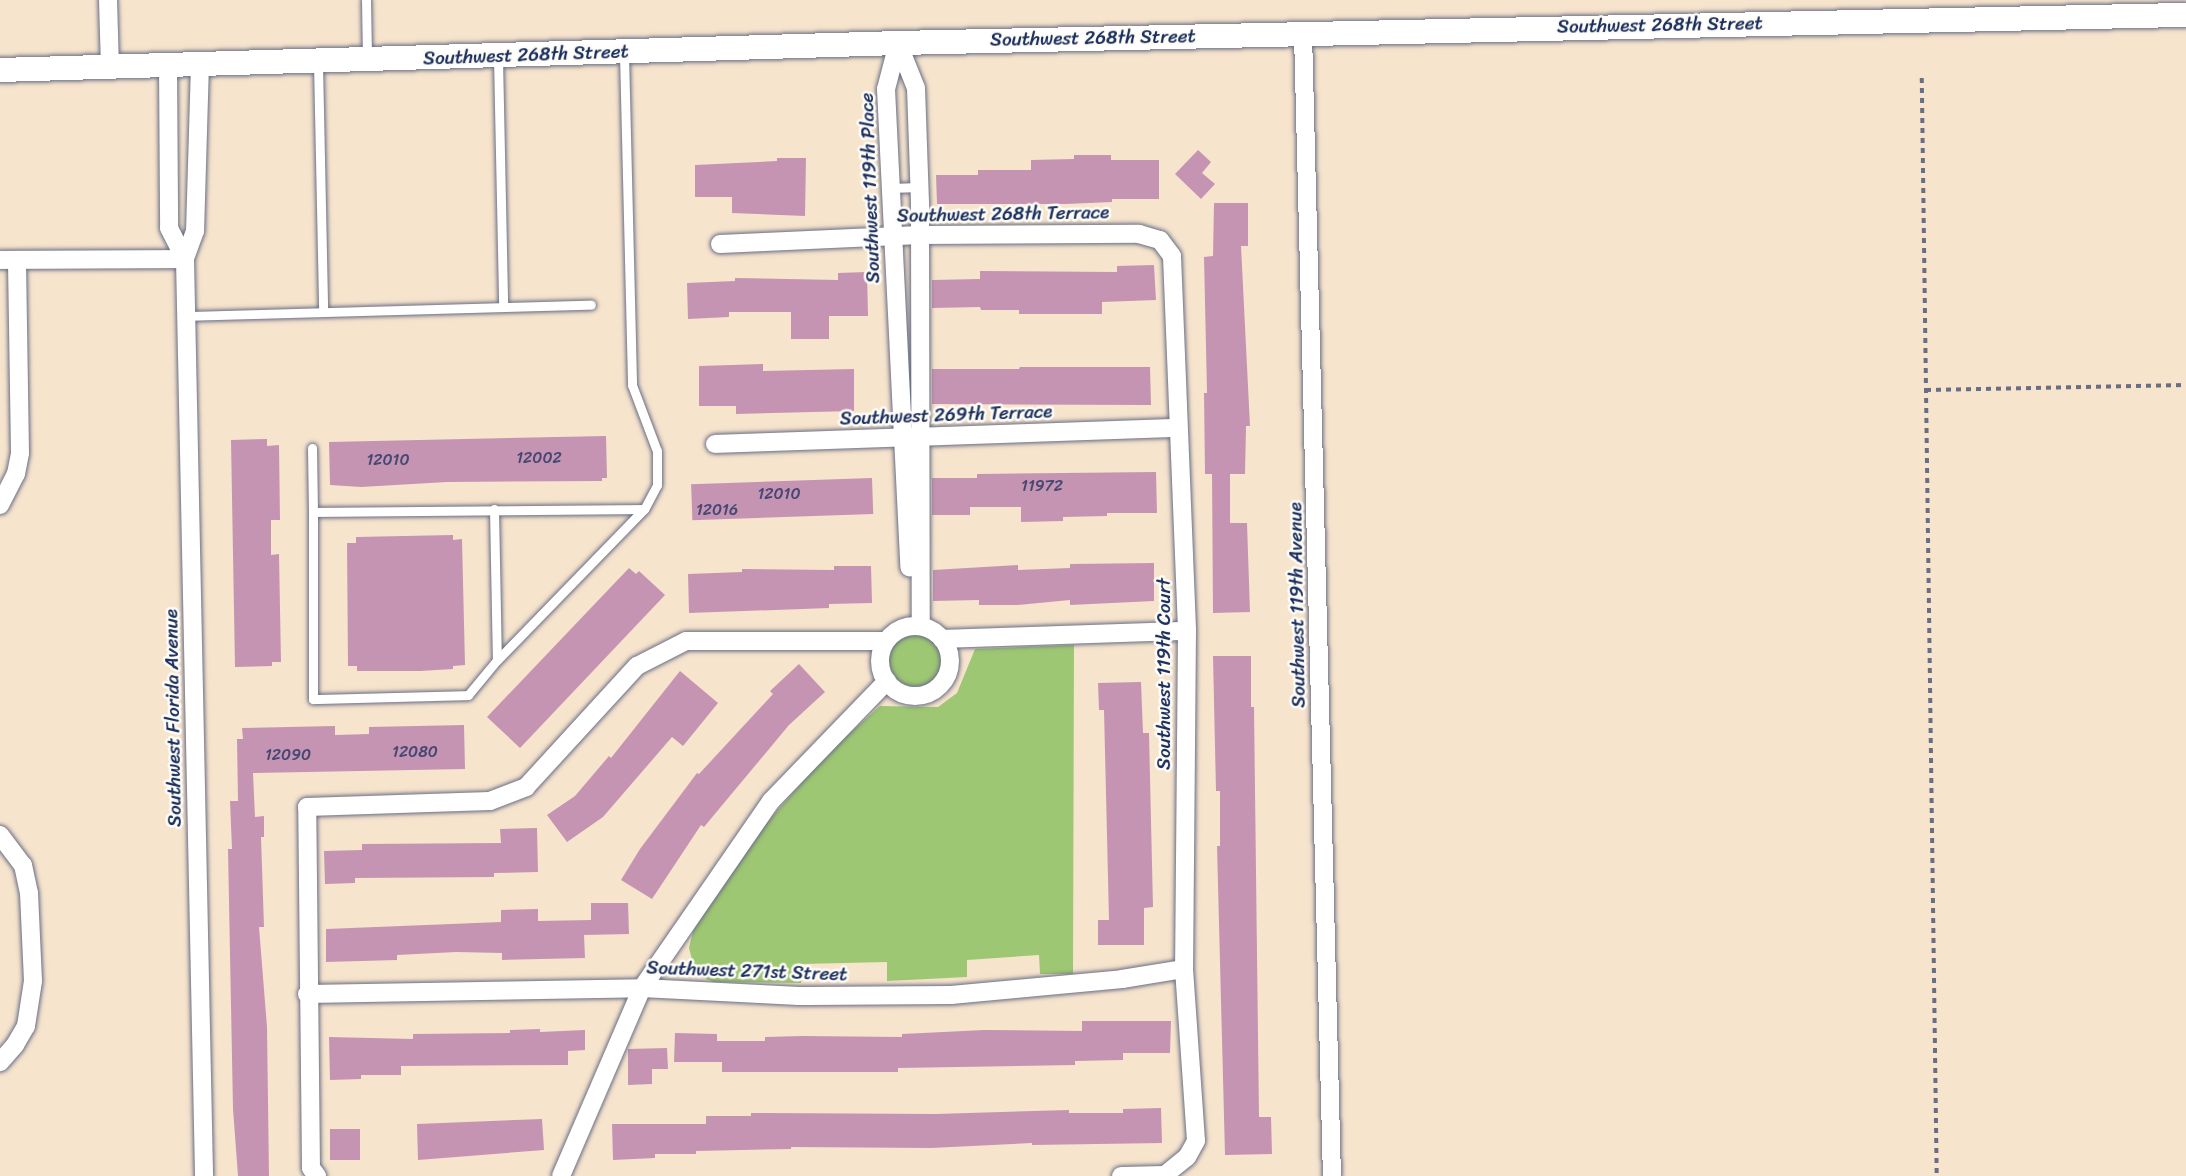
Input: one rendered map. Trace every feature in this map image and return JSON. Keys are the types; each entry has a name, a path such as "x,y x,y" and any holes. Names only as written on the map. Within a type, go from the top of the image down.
{"main road":[{"name":"Southwest 268th Street","path":"0,70 898,43 2186,15"}],"street":[{"path":"108,0 110,68"},
{"name":"Southwest 119th Avenue","path":"1303,33 1332,1176"},
{"name":"Southwest 119th Place","path":"898,43 916,88 920,187 910,438"},
{"name":"Southwest 119th Place","path":"898,43 886,89 892,236 910,438 916,626"},
{"name":"Southwest Florida Avenue","path":"200,64 195,231 185,259 204,1176"},
{"name":"Southwest Florida Avenue","path":"169,65 169,228 185,259"},
{"name":"Southwest 268th Terrace","path":"720,244 920,235 1139,234 1160,240"},
{"name":"Southwest 119th Court","path":"1121,1176 1165,1175 1187,1157 1196,1141 1184,969 1187,631 1172,256 1160,240"},
{"path":"0,505 16,474 20,453 9,260 185,259"},
{"name":"Southwest 269th Terrace","path":"715,444 1178,428"},
{"path":"942,639 948,648 949,670 937,688 916,696 895,690 887,681 880,661 886,641 901,629 916,626 942,639 1187,631"},
{"path":"317,1176 310,1168 307,807 489,801 526,787 637,666 687,641 886,641"},
{"path":"561,1176 642,988 771,801 887,681"},
{"path":"0,835 23,865 29,893 33,982 26,1026 15,1045 0,1062"},
{"name":"Southwest 271st Street","path":"307,994 642,988 787,996 951,995 1122,979 1184,969"}],"lane":[{"path":"366,0 367,60"},
{"path":"312,448 313,699 468,695 497,660 644,509 657,485 657,451 632,385 624,52"},
{"path":"498,56 503,307"},
{"path":"318,61 323,312"},
{"path":"890,188 920,187"},
{"path":"186,316 591,305"},
{"path":"494,509 497,660"},
{"path":"313,512 644,509"}],"path":[{"path":"1922,78 1937,1176"},
{"path":"1926,390 2186,385"}],"green space":[{"path":"916,633 935,641 943,660 935,679 916,687 897,679 889,660 897,641"},
{"path":"1074,645 1073,974 1040,974 1039,955 967,960 967,977 887,981 887,962 801,964 801,983 714,982 696,975 689,948 693,931 756,835 827,754 880,706 938,707 957,693 975,649"}],"building":[{"path":"1198,150 1211,162 1202,173 1215,184 1201,199 1175,174"},
{"path":"1074,155 1111,155 1111,160 1159,160 1159,199 1112,199 1112,202 1066,204 937,204 936,175 978,175 978,170 1031,170 1031,160 1074,159"},
{"path":"777,158 806,158 805,216 732,213 732,197 695,197 695,165 777,161"},
{"path":"1214,203 1248,203 1248,246 1241,246 1250,426 1246,426 1245,474 1230,474 1230,523 1247,523 1250,612 1213,613 1212,474 1205,474 1204,393 1207,393 1204,257 1213,256"},
{"path":"1154,265 1156,300 1102,302 1102,314 1019,314 1019,310 981,310 980,307 932,308 932,280 980,279 980,271 1117,272 1117,266"},
{"path":"867,272 868,316 829,316 829,339 791,339 791,312 729,312 729,317 688,319 687,283 735,281 735,278 838,280 838,273"},
{"path":"763,364 763,371 854,369 854,411 736,414 736,406 699,406 699,366"},
{"path":"1150,367 1151,405 932,404 932,369"},
{"path":"606,436 607,478 602,478 602,481 447,482 361,487 330,485 329,442"},
{"path":"267,439 267,446 279,445 280,520 271,520 271,555 279,554 281,662 272,662 272,666 235,667 231,440"},
{"path":"1156,472 1157,513 1107,513 1107,516 1063,517 1063,521 1021,522 1021,507 970,507 970,515 932,515 932,478 977,478 977,474"},
{"path":"872,478 873,514 692,520 691,484"},
{"path":"453,535 453,540 462,539 465,665 453,666 453,669 420,671 357,671 357,666 348,666 347,543 356,543 356,537"},
{"path":"1154,563 1154,601 1070,605 1070,600 1018,605 979,605 979,600 933,601 933,570 1018,565 1018,570 1070,568 1070,564"},
{"path":"834,566 871,566 872,603 829,604 829,608 689,613 688,574 742,572 742,569 834,570"},
{"path":"629,568 636,574 639,571 665,595 520,748 487,717"},
{"path":"1213,656 1251,656 1251,707 1254,707 1259,1117 1271,1117 1272,1154 1225,1155 1217,846 1220,846 1220,791 1216,791"},
{"path":"799,664 825,692 789,725 704,827 701,825 652,899 621,880 640,849 697,773 699,774 773,694 770,691"},
{"path":"680,671 718,703 683,746 672,737 603,817 567,842 547,815 575,796 609,756 611,758"},
{"path":"1141,682 1143,733 1149,733 1153,907 1144,908 1144,945 1098,945 1098,920 1109,920 1104,710 1099,710 1098,683"},
{"path":"464,725 465,769 253,773 255,817 264,816 264,837 261,837 264,927 259,927 267,1027 269,1176 238,1176 233,1109 228,849 232,849 230,801 238,801 237,739 243,739 242,728 335,726 335,735 369,734 369,727"},
{"path":"537,828 538,872 494,873 494,877 355,878 355,883 325,884 324,851 362,850 362,844 501,843 500,829"},
{"path":"591,903 628,903 629,934 584,935 585,958 502,960 502,953 456,952 397,955 397,960 326,962 326,929 501,922 501,910 538,909 538,921 591,920"},
{"path":"1082,1021 1171,1021 1170,1053 1123,1053 1123,1060 1075,1061 1075,1065 898,1068 898,1072 722,1072 722,1062 674,1062 675,1033 717,1034 717,1041 765,1041 765,1037 802,1036 902,1037 902,1034 984,1030 1082,1031"},
{"path":"540,1029 540,1032 585,1030 585,1050 568,1051 568,1065 401,1066 401,1075 361,1075 361,1079 330,1080 329,1037 413,1039 413,1034 510,1033 510,1030"},
{"path":"667,1048 668,1069 652,1069 652,1084 628,1085 628,1049"},
{"path":"1161,1108 1162,1143 1032,1143 931,1148 791,1147 696,1151 696,1154 655,1154 655,1158 613,1160 612,1124 706,1124 706,1116 751,1116 751,1113 936,1114 1069,1110 1069,1113 1123,1113 1123,1109"},
{"path":"542,1119 544,1150 418,1160 417,1124"},
{"path":"330,1129 360,1129 360,1160 330,1160"}]}
